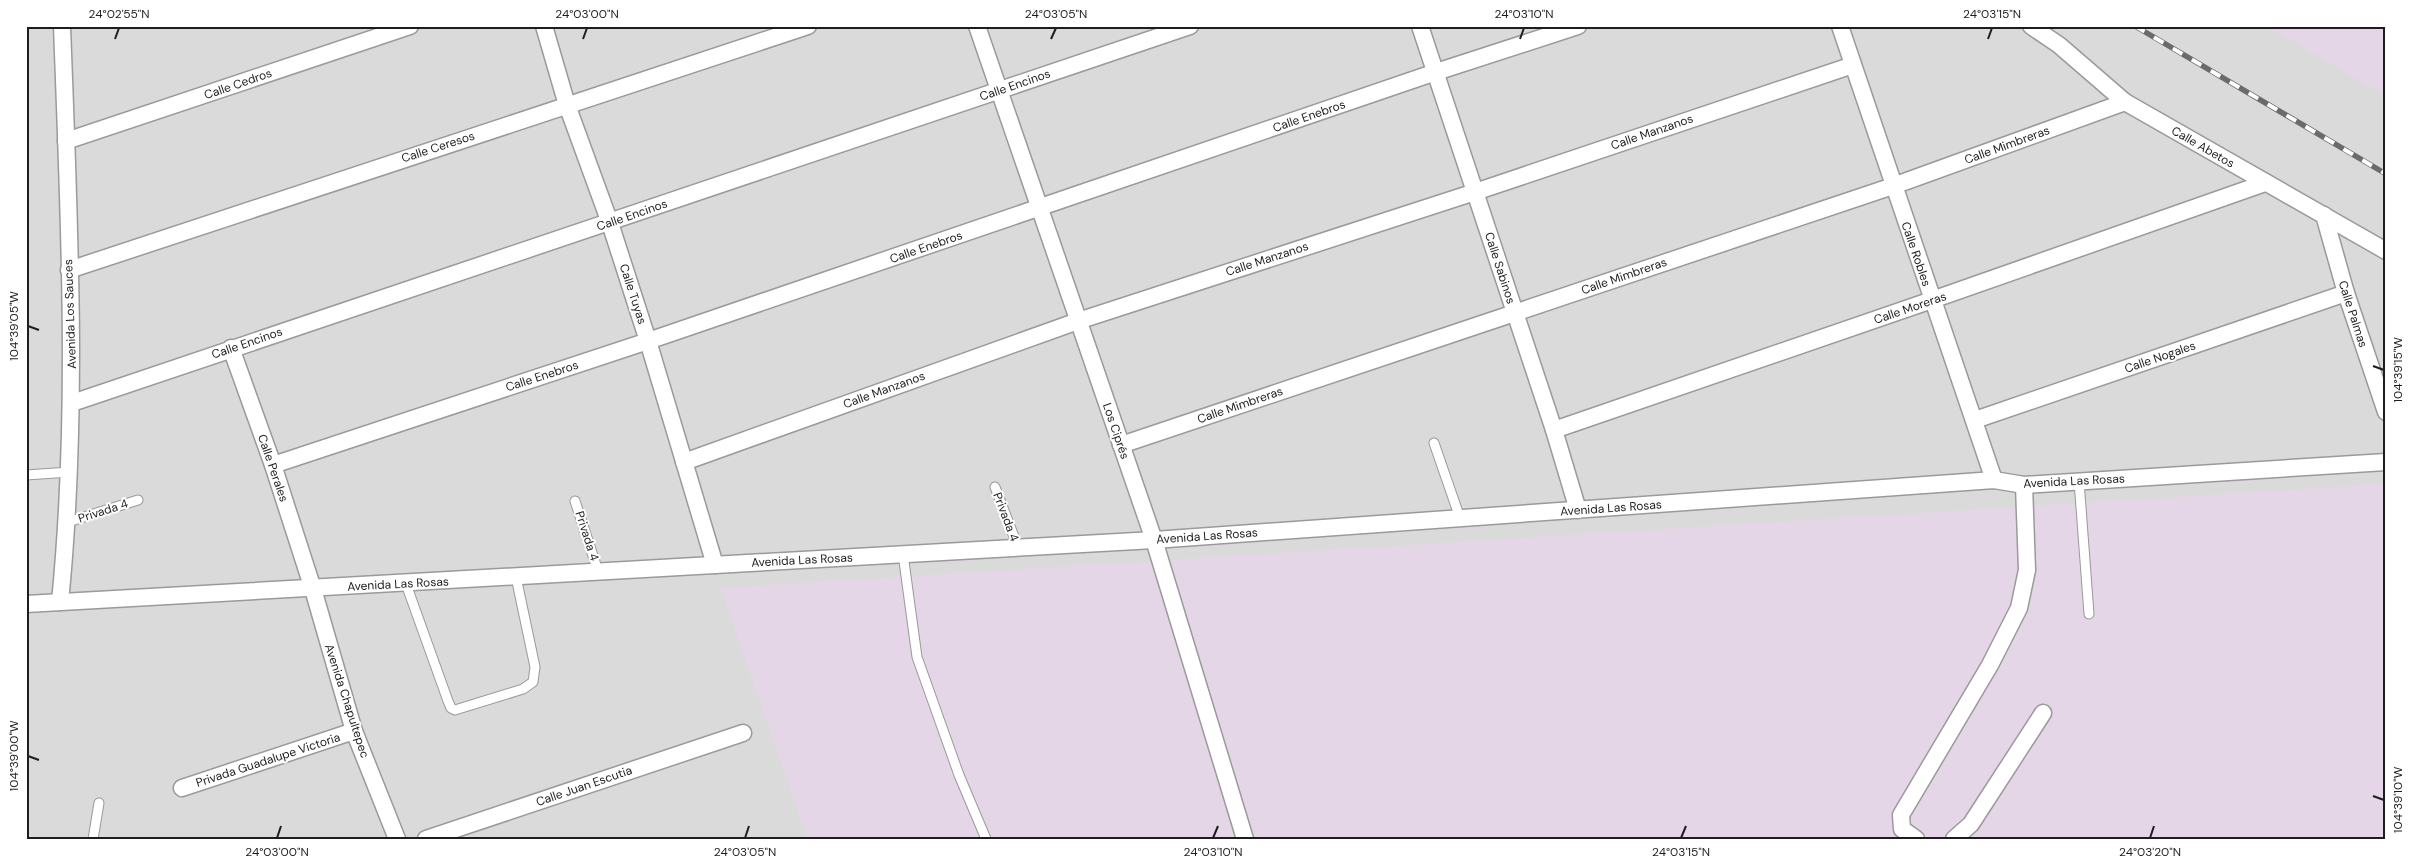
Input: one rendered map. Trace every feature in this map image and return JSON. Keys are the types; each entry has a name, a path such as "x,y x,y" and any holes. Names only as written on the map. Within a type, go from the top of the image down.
{"street":[{"name":"Avenida Los Sauces","path":"60,602 68,522 72,403 62,26"},
{"name":"Calle Cedros","path":"66,141 410,26"},
{"name":"Calle Tuyas","path":"544,26 567,105 610,223 648,341 715,565"},
{"name":"Calle Ceresos","path":"69,270 808,26"},
{"name":"Los Ciprés","path":"977,26 1154,540 1245,839"},
{"name":"Calle Encinos","path":"72,403 1190,26"},
{"name":"Calle Sabinos","path":"1420,26 1554,430 1578,510"},
{"name":"Calle Enebros","path":"273,465 648,341 1436,72 1578,26"},
{"name":"Calle Robles","path":"1840,26 1994,480"},
{"name":"Calle Abetos","path":"2032,26 2059,46 2125,102 2386,251"},
{"name":"Calle Manzanos","path":"684,462 1078,321 1475,192 1853,65"},
{"name":"Calle Mimbreras","path":"1121,445 1893,186 2125,102"},
{"name":"Calle Moreras","path":"1554,430 2265,183"},
{"name":"Calle Palmas","path":"2324,215 2346,293 2386,412"},
{"name":"Calle Nogales","path":"1975,420 2346,293"},
{"name":"Calle Perales","path":"231,348 273,465 313,589"},
{"name":"Avenida Las Rosas","path":"26,604 406,584 598,571 1154,540 1994,480 2024,485 2386,462"},
{"path":"1916,839 1902,829 1901,816 1998,650 2019,608 2027,570 2024,485"},
{"name":"Avenida Chapultepec","path":"313,589 354,731 397,839"},
{"path":"1954,839 1971,824 2043,713"},
{"name":"Privada Guadalupe Victoria","path":"182,788 354,731"},
{"name":"Calle Juan Escutia","path":"426,839 743,733"}],"lane":[{"path":"1434,444 1460,518"},
{"path":"26,475 70,472"},
{"path":"2078,481 2089,614"},
{"name":"Privada 4","path":"995,488 1018,548"},
{"name":"Privada 4","path":"68,522 138,500"},
{"name":"Privada 4","path":"575,502 598,571"},
{"path":"903,554 917,657 953,758 986,839"},
{"path":"406,584 450,708 455,710 523,690 533,682 535,667 516,577"},
{"path":"93,839 100,803"}],"shaded area":[{"path":"26,26 2386,26 2386,839 26,839"},
{"path":"2267,26 2386,26 2386,96"},
{"path":"2386,484 2386,839 807,839 721,588"}],"railway":[{"path":"2135,26 2386,174"}]}
